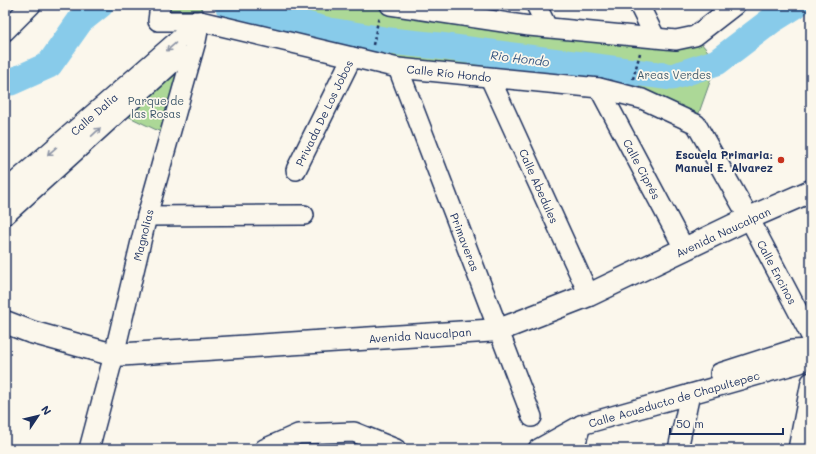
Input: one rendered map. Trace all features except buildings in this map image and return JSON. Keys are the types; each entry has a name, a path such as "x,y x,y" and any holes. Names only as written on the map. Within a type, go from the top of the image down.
{"main road":[{"name":"Avenida Naucalpan","path":"5,322 31,332 114,355 499,330 588,295 685,250 749,218 811,191"}],"street":[{"path":"5,31 31,5"},
{"name":"Calle Río Hondo","path":"160,5 158,21 200,21 398,68 599,88 642,99 696,124"},
{"path":"536,5 547,27"},
{"path":"639,5 648,43"},
{"path":"385,10 547,27 648,43 695,36 735,5"},
{"name":"Magnolias","path":"89,449 114,355 146,216 196,41 200,21"},
{"name":"Calle Dalia","path":"5,215 74,142 200,21"},
{"name":"Calle Dalia","path":"5,191 74,142 196,41"},
{"name":"Privada De Los Jobos","path":"296,170 352,56"},
{"name":"Primaveras","path":"398,68 532,417"},
{"name":"Calle Abedules","path":"490,78 588,295"},
{"name":"Calle Ciprés","path":"599,88 685,250"},
{"name":"Calle Encinos","path":"696,124 749,218 811,336"},
{"path":"146,216 304,215"},
{"path":"629,398 698,380 792,350 811,349"},
{"name":"Calle Acueducto de Chapultepec","path":"538,449 581,425 800,364 811,354"},
{"path":"798,449 811,382"},
{"path":"678,449 690,394"},
{"path":"574,449 581,425"},
{"path":"264,449 298,434 351,440 396,449"}],"path":[{"path":"372,49 385,10"},
{"path":"632,81 648,43"}],"green space":[{"path":"160,5 202,5 200,22 158,21"},
{"name":"Areas Verdes","path":"228,5 458,5 546,29 695,36 717,62 695,124 642,99 353,56 243,8"},
{"name":"Parque de las Rosas","path":"200,22 169,136 119,112 5,214 5,192"}],"waterway":[{"name":"Rio Hondo","path":"5,80 11,82 49,65 80,21 100,5"},
{"name":"Rio Hondo","path":"228,5 330,31 390,41 439,46 672,77 717,62 772,20 796,5"}],"place":[{"name":"Escuela Primaria: Manuel E. Alvarez","path":"781,160"}]}
